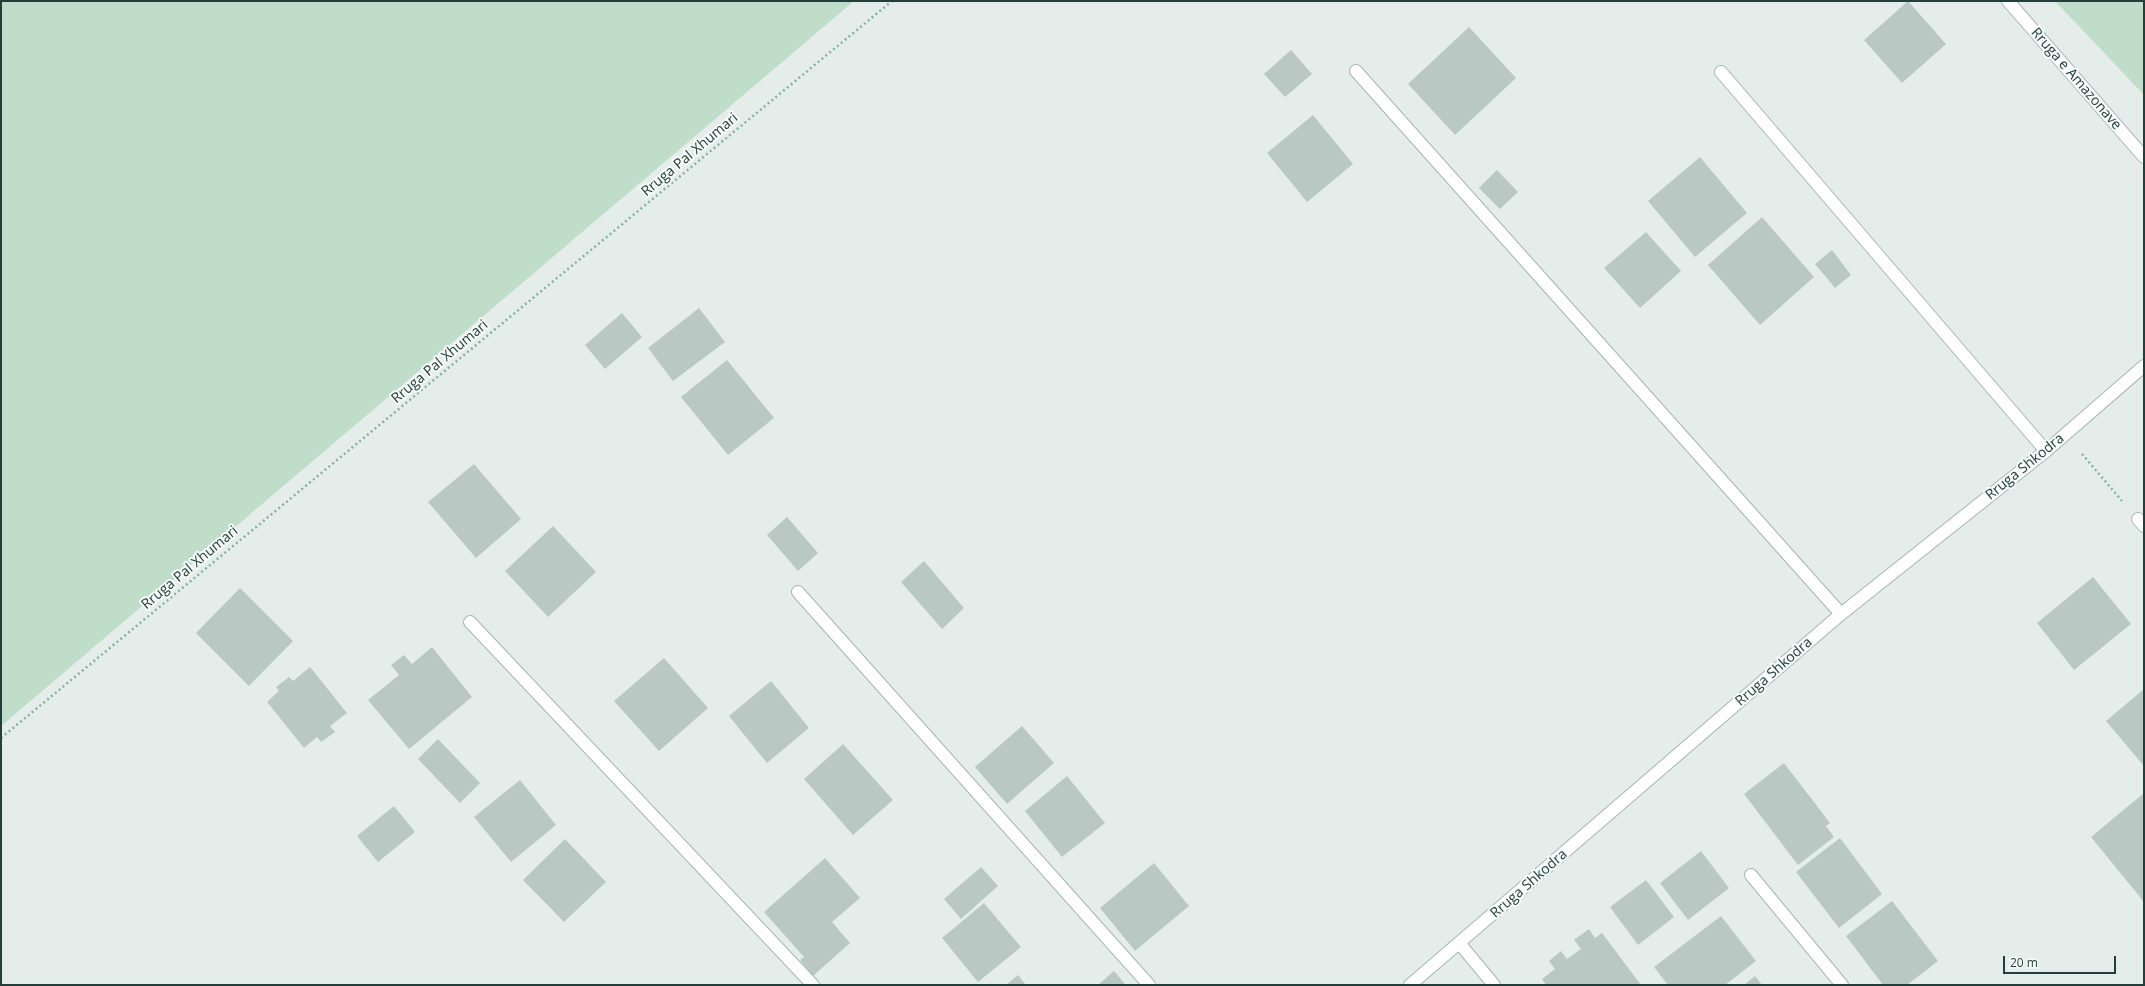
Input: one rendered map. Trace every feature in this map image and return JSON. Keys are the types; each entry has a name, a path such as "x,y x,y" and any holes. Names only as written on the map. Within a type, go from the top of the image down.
{"street":[{"name":"Rruga e Amazonave","path":"2008,1 2144,157"},
{"path":"1356,71 1841,614"},
{"path":"1721,72 2046,452"},
{"name":"Rruga Shkodra","path":"1410,985 1460,944 1841,614 2046,452 2144,366"},
{"path":"798,592 1149,985"},
{"path":"470,622 813,985"},
{"path":"1750,875 1842,985"},
{"path":"1460,944 1494,985"}],"path":[{"name":"Rruga Pal Xhumari","path":"1,738 892,1"},
{"path":"2066,435 2141,523"}],"green space":[{"path":"1,1 854,1 1,726"},
{"path":"2055,1 2144,1 2144,95"}],"building":[{"path":"1908,1 1946,44 1902,83 1864,40"},
{"path":"1469,27 1516,78 1455,135 1408,84"},
{"path":"1291,50 1312,74 1285,97 1264,74"},
{"path":"1313,115 1353,164 1307,202 1267,153"},
{"path":"1700,157 1747,213 1695,257 1648,201"},
{"path":"1497,170 1518,192 1500,209 1479,188"},
{"path":"1762,217 1814,277 1760,325 1708,265"},
{"path":"1646,232 1681,271 1640,308 1604,268"},
{"path":"1832,250 1851,275 1835,288 1815,264"},
{"path":"699,308 725,342 673,381 648,348"},
{"path":"622,313 642,337 605,369 585,345"},
{"path":"727,360 774,418 728,455 681,397"},
{"path":"474,464 521,519 476,558 428,502"},
{"path":"787,517 818,553 798,571 767,535"},
{"path":"553,526 596,572 548,617 505,571"},
{"path":"924,561 964,608 942,629 901,582"},
{"path":"2093,577 2131,624 2074,670 2037,623"},
{"path":"240,588 293,641 249,686 196,633"},
{"path":"432,647 472,697 409,749 368,700 399,675 391,665 404,655 412,664"},
{"path":"664,658 708,708 659,751 614,701"},
{"path":"310,667 347,713 330,726 335,732 321,742 317,737 304,748 267,702 279,691 276,687 289,677 293,681"},
{"path":"771,681 809,728 767,763 729,716"},
{"path":"2144,689 2144,764 2143,765 2106,721"},
{"path":"1022,726 1054,763 1007,804 975,767"},
{"path":"438,739 480,783 460,803 418,759"},
{"path":"843,744 893,800 853,835 804,779"},
{"path":"1784,763 1830,823 1826,826 1834,837 1798,865 1744,794"},
{"path":"1067,776 1105,823 1062,857 1025,811"},
{"path":"520,780 556,825 511,862 474,817"},
{"path":"2144,793 2144,902 2091,837"},
{"path":"394,806 415,832 378,862 357,836"},
{"path":"1840,838 1882,894 1839,928 1796,872"},
{"path":"565,839 606,882 564,922 523,880"},
{"path":"1701,851 1729,888 1688,920 1660,883"},
{"path":"825,858 860,898 832,922 850,943 813,976 800,960 804,957 764,912"},
{"path":"1154,863 1189,906 1135,951 1100,908"},
{"path":"981,867 998,886 961,919 944,899"},
{"path":"1646,880 1674,917 1638,945 1610,907"},
{"path":"1892,901 1938,961 1907,985 1883,985 1846,936"},
{"path":"984,903 1021,947 978,982 942,938"},
{"path":"1721,916 1756,961 1725,985 1668,985 1654,967"},
{"path":"1589,929 1595,938 1602,933 1641,985 1546,985 1542,979 1555,969 1549,961 1561,951 1567,959 1581,949 1574,940"},
{"path":"1114,971 1126,985 1098,985"},
{"path":"1018,975 1026,985 1006,985"},
{"path":"1755,976 1762,985 1744,985"}]}
